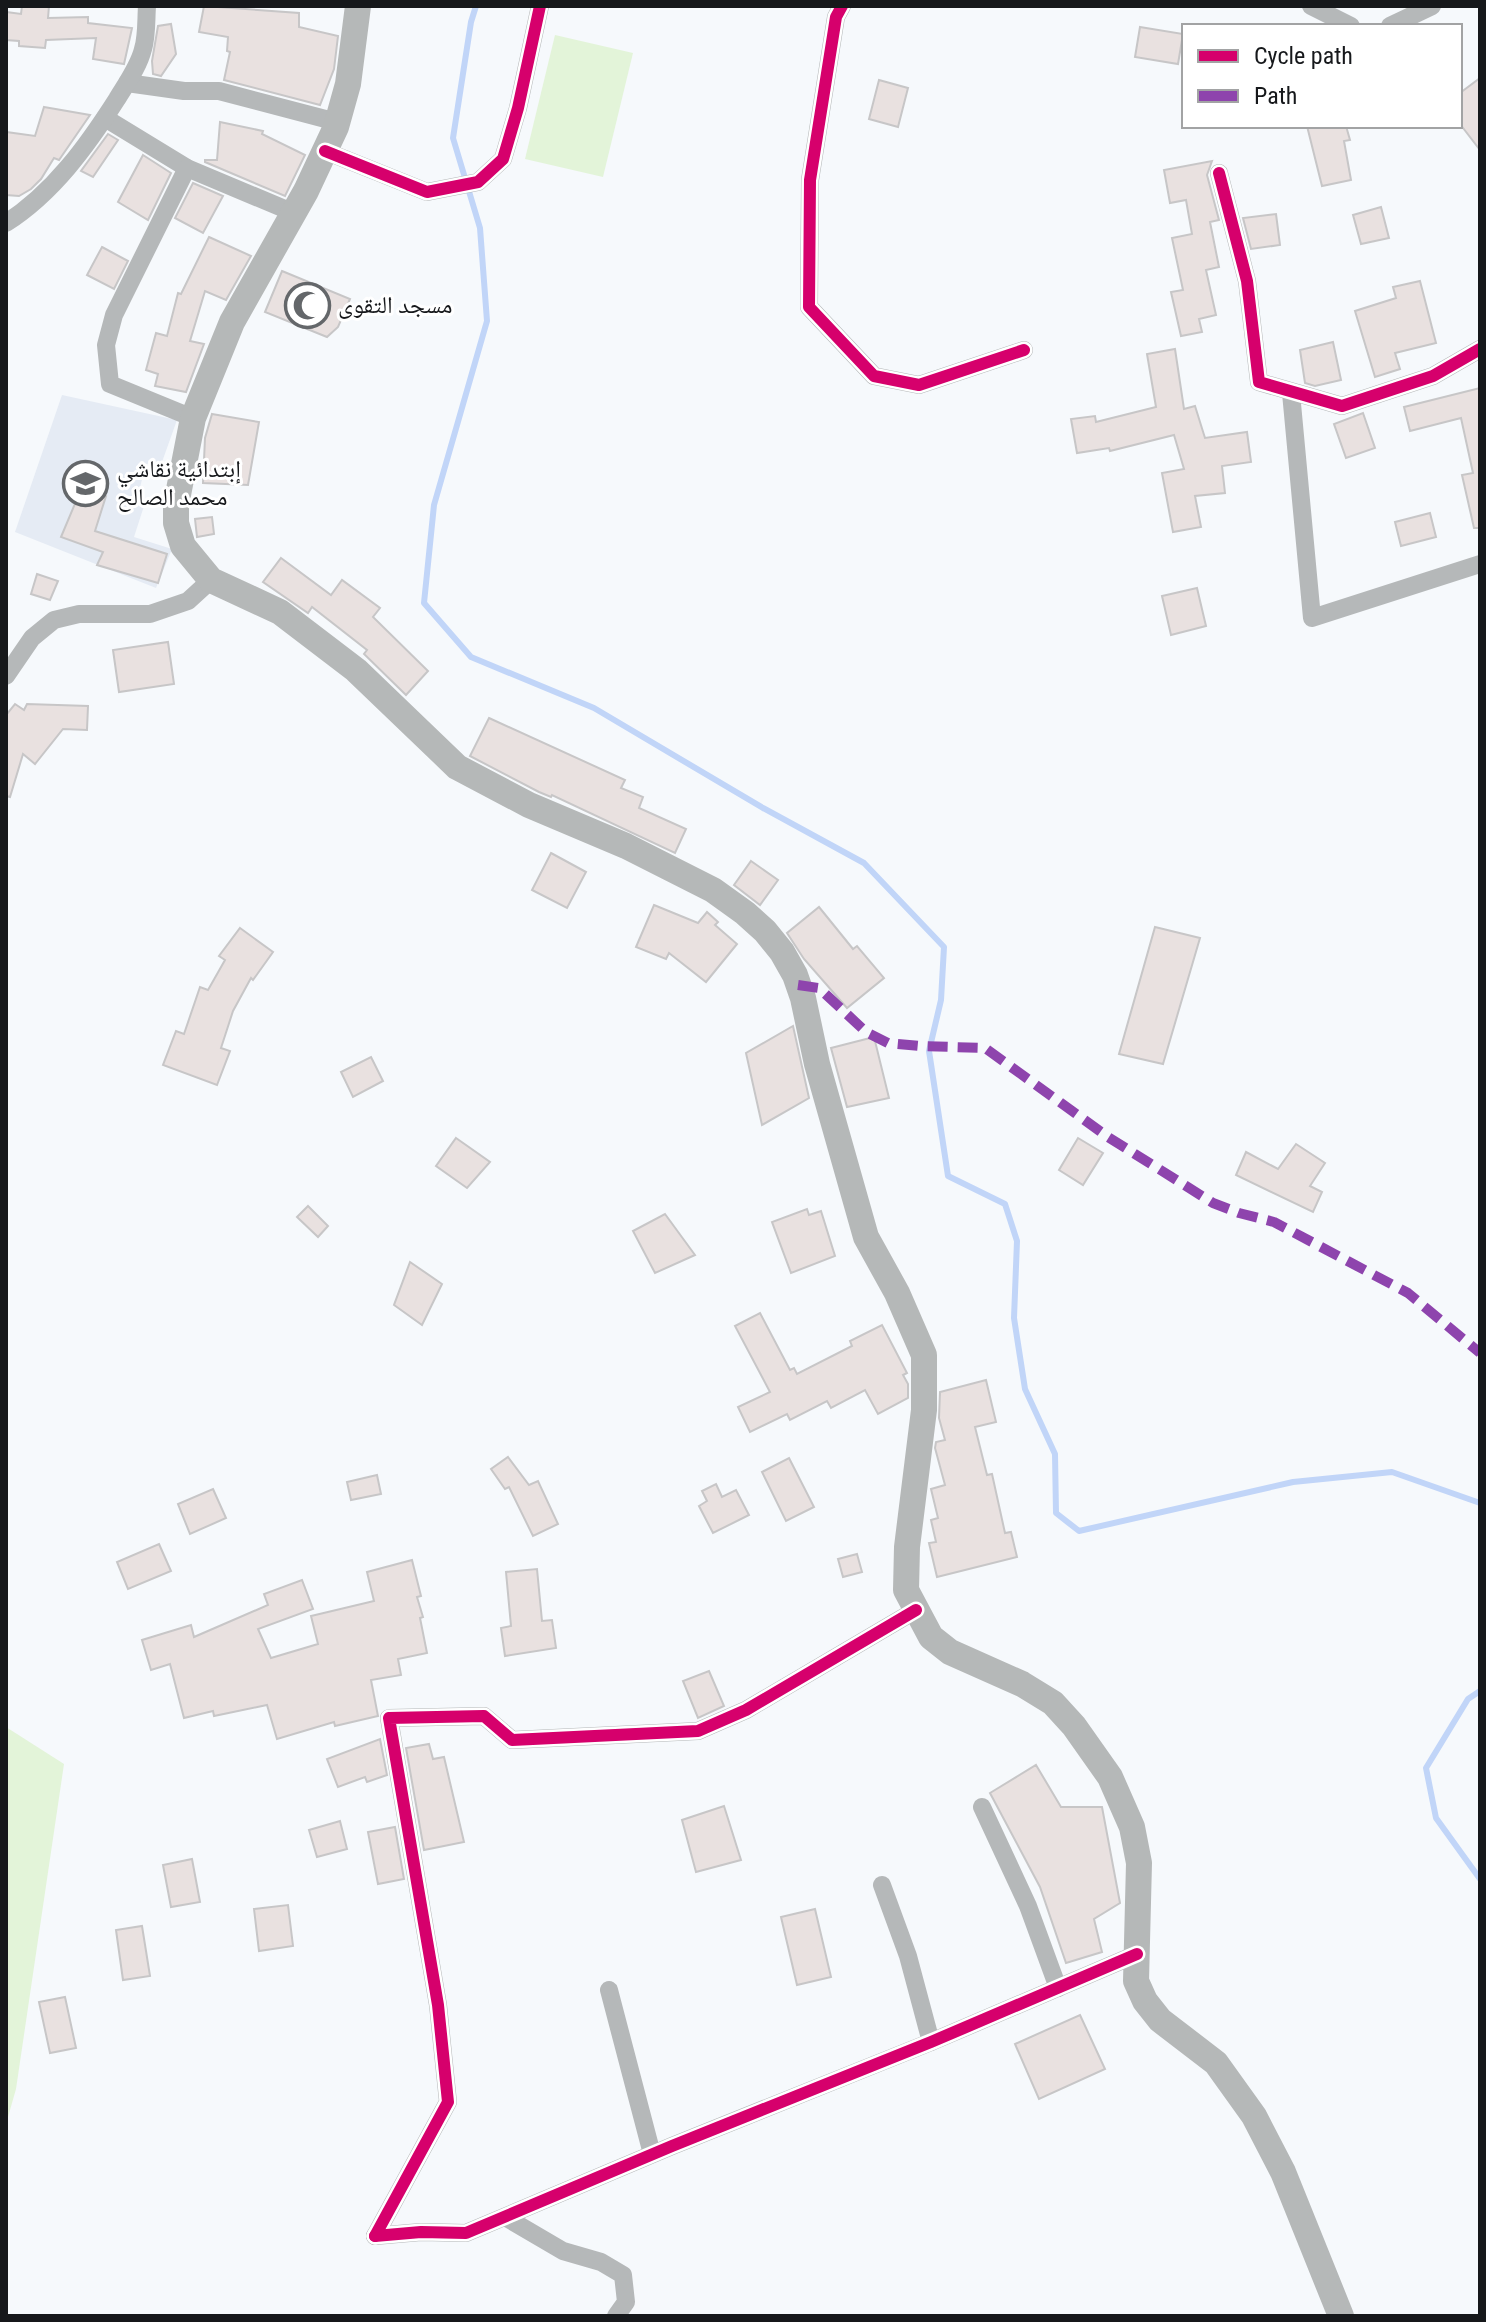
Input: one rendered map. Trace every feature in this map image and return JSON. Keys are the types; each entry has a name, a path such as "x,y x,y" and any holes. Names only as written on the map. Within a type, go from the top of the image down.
{"main road":[{"path":"358,6 348,84 337,122 325,151 232,322 193,418 180,471 176,505 176,523 183,546 211,580 280,612 356,670 457,767 529,805 647,856 713,890 745,913 782,952 803,998 817,1064 866,1237 897,1293 924,1355 924,1410 905,1572 906,1590 931,1637 950,1652 1022,1684 1053,1703 1097,1756 1110,1777 1132,1827 1139,1863 1136,1981 1145,2001 1160,2020 1216,2063 1254,2116 1283,2172 1341,2316"}],"street":[{"path":"6,223 37,201 58,179 105,118 143,51 147,6"},
{"path":"325,151 427,192 478,182 503,159 518,108 540,6"},
{"path":"842,6 836,17 810,180 809,307 874,376 919,385 1024,350"},
{"path":"1311,6 1347,24"},
{"path":"1394,24 1432,6"},
{"path":"127,83 184,91 219,91 337,122"},
{"path":"105,118 187,168 292,212"},
{"path":"187,168 114,315 106,345 110,384 193,418"},
{"path":"1219,173 1247,281 1259,382 1342,406 1433,376 1480,349"},
{"path":"1291,393 1312,618 1480,564"},
{"path":"6,676 32,638 54,620 79,614 150,614 188,601 211,580"},
{"path":"916,1610 746,1710 698,1731 512,1740 484,1716 389,1718 438,2005 448,2102 375,2236 421,2232 466,2233 1137,1954"},
{"path":"982,1807 1028,1906 1058,1988"},
{"path":"882,1885 908,1956 931,2042"},
{"path":"609,1990 652,2154"},
{"path":"505,2217 563,2251 601,2262 623,2275 626,2302 616,2316"}],"shaded area":[{"name":"إبتدائية نقاشي محمد الصالح","path":"62,395 177,420 162,462 146,464 136,503 144,506 134,537 172,549 156,588 15,532"}],"green space":[{"path":"555,35 633,53 603,177 525,159"},
{"path":"6,1727 64,1764 16,2089 6,2124"}],"building":[{"path":"22,6 49,6 48,18 88,17 88,23 132,28 124,64 93,59 96,38 46,40 45,48 19,46 19,41 6,40 6,12 21,14"},
{"path":"204,6 299,13 299,27 338,36 334,69 320,105 224,80 230,52 227,51 228,37 199,32"},
{"path":"171,24 176,54 161,76 153,74 158,26"},
{"path":"1140,27 1182,34 1178,64 1135,57"},
{"path":"1480,78 1480,150 1462,127 1462,92"},
{"path":"879,80 908,88 898,127 869,119"},
{"path":"44,107 90,115 59,160 54,158 31,189 19,196 6,195 6,132 35,136"},
{"path":"220,122 263,131 262,134 305,155 285,196 205,162 217,160"},
{"path":"1308,128 1347,128 1350,140 1344,141 1351,180 1322,186"},
{"path":"108,134 118,140 93,177 81,171"},
{"path":"143,155 171,173 148,220 118,202"},
{"path":"1212,161 1207,175 1219,220 1210,222 1219,267 1206,270 1216,315 1199,319 1202,332 1181,336 1171,292 1183,290 1172,238 1192,234 1186,200 1170,203 1164,170"},
{"path":"193,183 223,196 203,233 175,218"},
{"path":"1381,207 1389,238 1361,244 1353,215"},
{"path":"1276,214 1280,245 1251,249 1243,218"},
{"path":"209,237 251,256 226,300 205,291 190,341 204,344 186,392 155,386 158,374 146,370 156,333 167,336 178,293 181,294"},
{"path":"102,247 128,261 114,289 87,275"},
{"name":"مسجد التقوى","path":"282,271 350,299 338,327 327,337 265,312"},
{"path":"1420,281 1436,343 1395,353 1400,369 1375,377 1355,311 1396,298 1393,287"},
{"path":"1333,342 1341,380 1315,386 1305,383 1300,350"},
{"path":"1175,349 1184,409 1195,406 1205,438 1247,432 1251,462 1222,466 1225,493 1195,496 1201,527 1173,532 1162,473 1184,469 1174,435 1110,451 1109,448 1077,453 1071,419 1095,416 1096,422 1156,407 1147,354"},
{"path":"1480,388 1480,528 1474,528 1462,475 1473,473 1461,418 1410,431 1404,407"},
{"path":"1363,413 1375,448 1346,458 1334,424"},
{"path":"212,414 259,422 248,485 203,483 205,438"},
{"path":"82,487 106,496 95,531 167,554 158,583 97,565 103,552 61,537"},
{"path":"1430,513 1436,537 1401,546 1395,522"},
{"path":"212,517 214,534 197,537 195,519"},
{"path":"281,558 331,595 342,580 380,608 373,617 428,671 406,695 364,654 367,650 312,607 308,613 263,582"},
{"path":"37,574 58,581 50,600 31,594"},
{"path":"1197,588 1206,626 1171,635 1162,596"},
{"path":"168,642 174,684 119,692 113,650"},
{"path":"15,704 24,710 27,704 88,706 87,730 63,729 35,764 23,754 10,797 6,796 6,715"},
{"path":"489,718 625,780 621,788 643,797 639,808 686,829 675,853 552,795 539,792 470,756"},
{"path":"551,853 586,872 567,908 532,890"},
{"path":"751,861 778,880 760,905 734,885"},
{"path":"654,905 698,923 707,912 718,922 715,925 737,944 706,982 669,953 666,959 636,947"},
{"path":"819,907 853,949 857,946 884,978 847,1008 804,959 787,933"},
{"path":"1155,927 1200,938 1163,1064 1119,1054"},
{"path":"240,928 273,952 253,980 251,978 233,1011 221,1048 230,1051 217,1085 163,1065 176,1031 184,1034 200,987 208,990 225,960 219,956"},
{"path":"793,1026 809,1098 762,1125 746,1053"},
{"path":"874,1037 889,1098 847,1107 831,1048"},
{"path":"371,1057 383,1081 353,1097 341,1072"},
{"path":"456,1138 490,1162 467,1188 436,1166"},
{"path":"1078,1138 1103,1153 1083,1185 1059,1170"},
{"path":"1296,1144 1325,1163 1310,1186 1322,1192 1313,1212 1236,1175 1246,1152 1278,1169"},
{"path":"308,1206 328,1226 318,1237 297,1217"},
{"path":"807,1209 809,1215 821,1211 835,1256 791,1273 772,1222"},
{"path":"665,1214 695,1255 655,1273 633,1231"},
{"path":"410,1262 442,1284 422,1325 394,1305"},
{"path":"760,1313 790,1370 794,1368 797,1374 852,1346 850,1341 882,1325 907,1373 903,1375 908,1384 908,1398 878,1414 865,1390 831,1408 827,1401 790,1420 787,1414 750,1432 738,1407 770,1392 735,1326"},
{"path":"986,1380 996,1422 975,1427 987,1475 992,1474 1005,1533 1011,1532 1017,1557 937,1577 929,1543 936,1542 931,1520 938,1518 931,1489 945,1485 935,1448 936,1442 945,1440 939,1418 940,1392"},
{"path":"508,1457 529,1485 538,1481 558,1524 533,1536 509,1487 505,1489 491,1469"},
{"path":"789,1458 814,1507 786,1521 762,1472"},
{"path":"377,1475 381,1494 351,1500 347,1482"},
{"path":"716,1484 722,1497 736,1490 749,1515 713,1533 699,1506 707,1501 702,1491"},
{"path":"213,1489 226,1518 190,1534 178,1504"},
{"path":"159,1544 171,1571 128,1589 117,1562"},
{"path":"857,1554 862,1572 843,1577 838,1559"},
{"path":"412,1560 421,1596 417,1597 427,1653 398,1659 401,1675 371,1680 378,1716 335,1726 334,1722 277,1739 267,1705 214,1716 213,1711 184,1718 170,1664 151,1670 142,1640 191,1625 194,1637 268,1605 264,1594 302,1580 313,1609 258,1629 271,1658 318,1644 311,1616 374,1601 367,1572"},
{"path":"537,1569 542,1621 552,1620 556,1648 505,1656 501,1628 511,1626 506,1572"},
{"path":"709,1671 724,1706 698,1718 683,1681"},
{"path":"380,1739 387,1775 367,1782 365,1777 338,1787 327,1759"},
{"path":"429,1744 433,1759 444,1757 464,1842 424,1850 406,1748"},
{"path":"1036,1765 1061,1807 1102,1807 1120,1903 1094,1919 1102,1952 1066,1963 1040,1887 990,1793"},
{"path":"724,1806 741,1860 696,1872 682,1820"},
{"path":"340,1821 347,1849 317,1857 309,1830"},
{"path":"395,1827 404,1879 378,1884 368,1832"},
{"path":"192,1859 200,1902 171,1907 163,1865"},
{"path":"288,1905 293,1946 259,1951 254,1909"},
{"path":"815,1909 831,1977 797,1985 781,1917"},
{"path":"142,1926 150,1976 123,1980 116,1930"},
{"path":"65,1997 76,2048 50,2053 39,2002"},
{"path":"1080,2015 1105,2069 1039,2099 1015,2044"}],"waterway":[{"path":"476,6 453,138 480,228 487,321 434,505 424,603 471,657 594,708 763,808 864,863 944,947 941,1000 929,1051 948,1176 1005,1204 1017,1241 1014,1318 1025,1389 1055,1454 1056,1513 1079,1531 1293,1482 1392,1472 1480,1503"},
{"path":"1480,1691 1468,1699 1426,1768 1436,1818 1480,1879"}],"marked path":[{"path":"798,985 819,988 866,1032 888,1043 985,1048 1108,1137 1213,1203 1274,1222 1408,1293 1480,1353"}],"cycle path":[{"path":"325,151 427,192 478,182 503,159 518,108 540,6"},
{"path":"842,6 836,17 810,180 809,307 874,376 919,385 1024,350"},
{"path":"1219,173 1247,281 1259,382 1342,406 1433,376 1480,349"},
{"path":"375,2236 448,2102 438,2005 389,1718 484,1716 512,1740 698,1731 746,1710 916,1610"},
{"path":"375,2236 421,2232 466,2233 1137,1954"}],"place":[{"name":"مسجد التقوى","path":"307,305"},
{"name":"إبتدائية نقاشي محمد الصالح","path":"86,483"}]}
